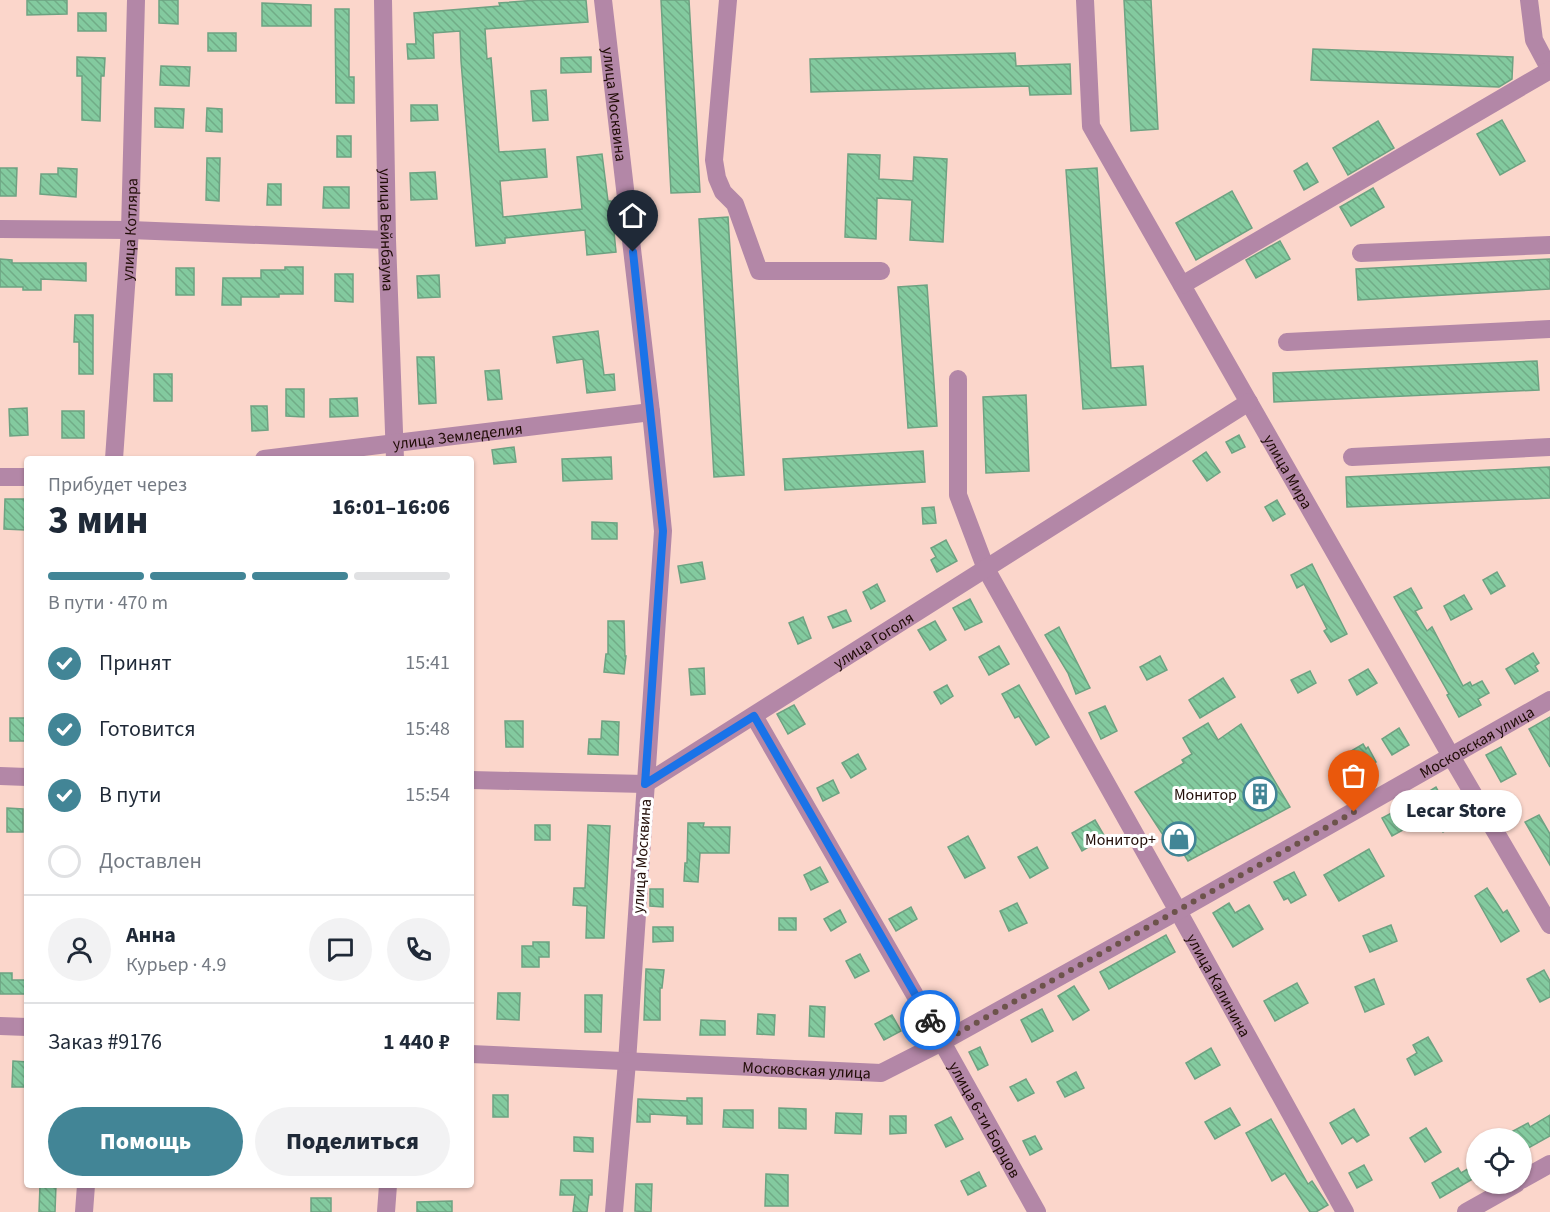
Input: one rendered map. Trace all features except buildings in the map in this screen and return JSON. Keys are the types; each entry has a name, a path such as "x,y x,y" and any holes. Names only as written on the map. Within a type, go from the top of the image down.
{"street":[{"name":"улица Котляра","path":"114,456 130,230 136,0"},
{"name":"улица Вейнбаума","path":"383,0 387,240 395,451"},
{"name":"улица Москвина","path":"603,0 663,531 627,1062 614,1212"},
{"path":"728,0 714,160 717,178 723,192 735,204 759,271 881,271"},
{"name":"улица Мира","path":"1085,0 1091,126 1550,925"},
{"path":"1182,285 1550,70 1534,40 1529,0"},
{"path":"0,229 130,230 387,240"},
{"path":"1360,253 1550,245"},
{"path":"1287,342 1550,329"},
{"name":"улица Калинина","path":"958,379 958,495 986,569 1345,1212"},
{"name":"улица Гоголя","path":"645,784 1249,402"},
{"name":"улица Земледелия","path":"313,456 395,451 651,412"},
{"path":"1352,457 1550,447"},
{"path":"0,477 24,477"},
{"name":"Московская улица","path":"474,1054 881,1072 942,1042 1178,911 1550,700"},
{"name":"улица 6-ти Борцов","path":"754,716 1037,1212"},
{"path":"0,776 24,777"},
{"path":"474,780 645,784"},
{"path":"0,1026 24,1027"},
{"path":"1532,1174 1550,1164"},
{"path":"84,1212 86,1188"},
{"path":"386,1212 388,1188"},
{"path":"1466,1212 1498,1194"}],"way so far":[{"path":"930,1020 942,1042 1354,812"}],"place":[{"name":"Монитор","path":"1260,794"},
{"name":"Lecar Store","path":"1354,812"},
{"name":"Монитор+","path":"1179,839"}],"route":[{"path":"633,252 663,531 645,784 754,716 930,1020"}]}
